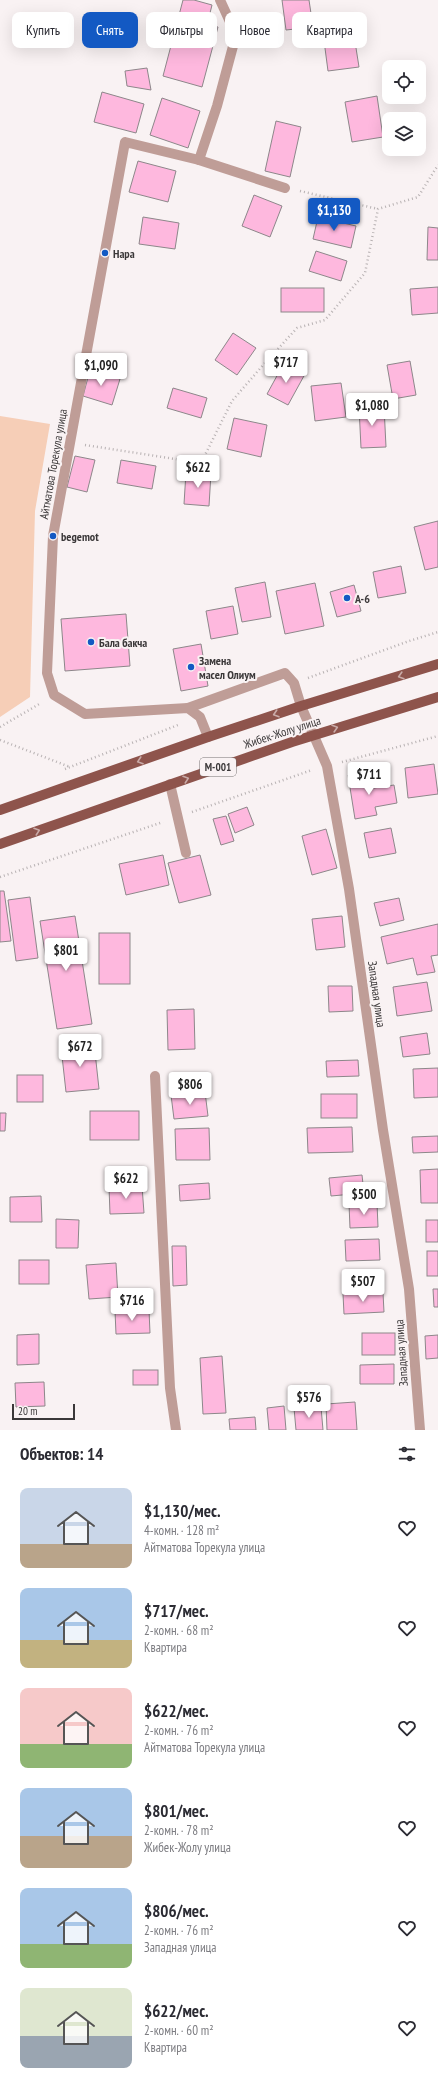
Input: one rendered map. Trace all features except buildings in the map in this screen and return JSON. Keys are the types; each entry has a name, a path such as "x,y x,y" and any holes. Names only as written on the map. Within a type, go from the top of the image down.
{"main road":[{"name":"Жибек-Жолу улица","path":"0,810 208,736 438,664"},
{"name":"Жибек-Жолу улица","path":"0,844 313,735 438,697"}],"street":[{"path":"199,160 217,106 236,35 220,0"},
{"name":"Айтматова Торекула улица","path":"54,695 47,674 53,536 125,142 199,160 285,188"},
{"name":"Западная улица","path":"188,708 285,674 294,683 301,706 326,766 349,889 383,1130 410,1289 420,1430"},
{"path":"54,695 85,714 188,708 200,717 208,736"},
{"path":"170,784 186,853"},
{"path":"155,1076 170,1388 176,1430"}],"path":[{"path":"285,188 378,209 418,197 438,166"},
{"path":"70,443 201,463 232,401 254,375 297,328 325,320 365,273 378,209"},
{"path":"0,727 54,695"},
{"path":"0,877 326,766 438,736"},
{"path":"0,740 70,767"}],"shaded area":[{"path":"0,416 50,424 35,511 30,697 0,717"}],"place":[{"name":"Нара","path":"105,253"},
{"name":"begemot","path":"53,536"},
{"name":"А-6","path":"347,598"},
{"name":"Бала бакча","path":"91,642"},
{"name":"Замена масел Олиум","path":"191,667"}]}
